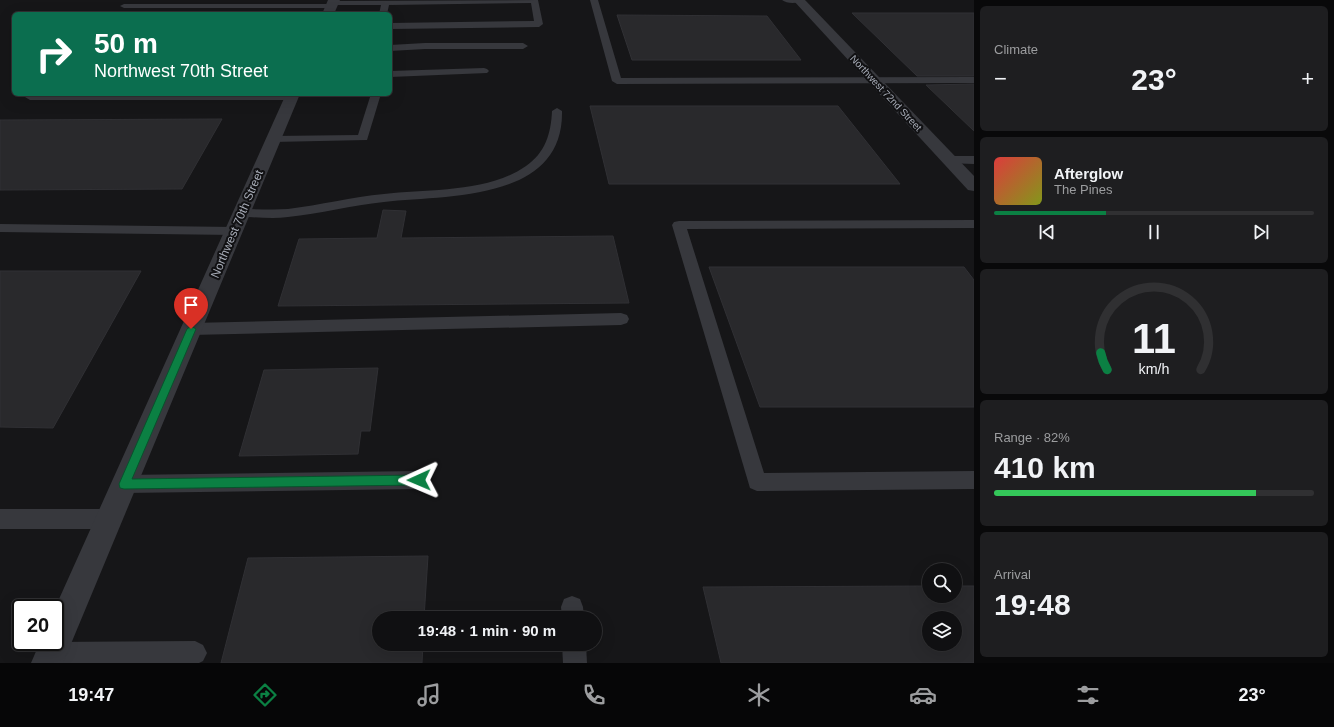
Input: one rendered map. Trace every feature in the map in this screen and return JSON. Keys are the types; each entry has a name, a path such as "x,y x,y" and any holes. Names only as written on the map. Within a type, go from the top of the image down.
{"street":[{"name":"Northwest 72nd Street","path":"799,0 974,186"},
{"name":"Northwest 70th Street","path":"49,659 292,96"}],"lane":[{"path":"594,0 617,81 974,80"},
{"path":"786,0 799,0"},
{"path":"124,6 331,6 386,3 535,1 539,24 392,26"},
{"path":"384,12 386,3"},
{"path":"392,48 424,46 523,46"},
{"path":"392,74 484,71"},
{"path":"30,97 292,96"},
{"path":"273,139 363,138 375,97"},
{"path":"0,228 238,222 384,198 492,186 521,175 539,161 553,144 558,125 557,111"},
{"path":"949,160 974,160"},
{"path":"974,224 679,225 757,482 974,480"},
{"path":"191,329 621,320"},
{"path":"124,484 419,480"},
{"path":"0,519 109,519"},
{"path":"574,651 575,663"},
{"path":"49,659 195,653"}],"building":[{"path":"852,13 974,13 974,76 917,76"},
{"path":"617,15 767,16 801,60 632,60"},
{"path":"974,84 974,131 926,85"},
{"path":"590,106 838,106 900,184 609,184"},
{"path":"222,119 182,189 0,190 0,120"},
{"path":"383,210 406,211 401,238 613,236 629,303 278,306 299,239 377,238"},
{"path":"709,267 964,267 974,280 974,407 760,407"},
{"path":"0,271 141,271 53,428 0,427"},
{"path":"378,368 370,431 361,431 358,454 239,456 264,370"},
{"path":"428,556 424,611 372,611 372,651 423,651 422,663 221,663 248,558"},
{"path":"922,586 922,603 962,603 962,586 974,586 974,663 721,663 703,587"}],"route":[{"path":"191,329 124,484 419,480"}]}
